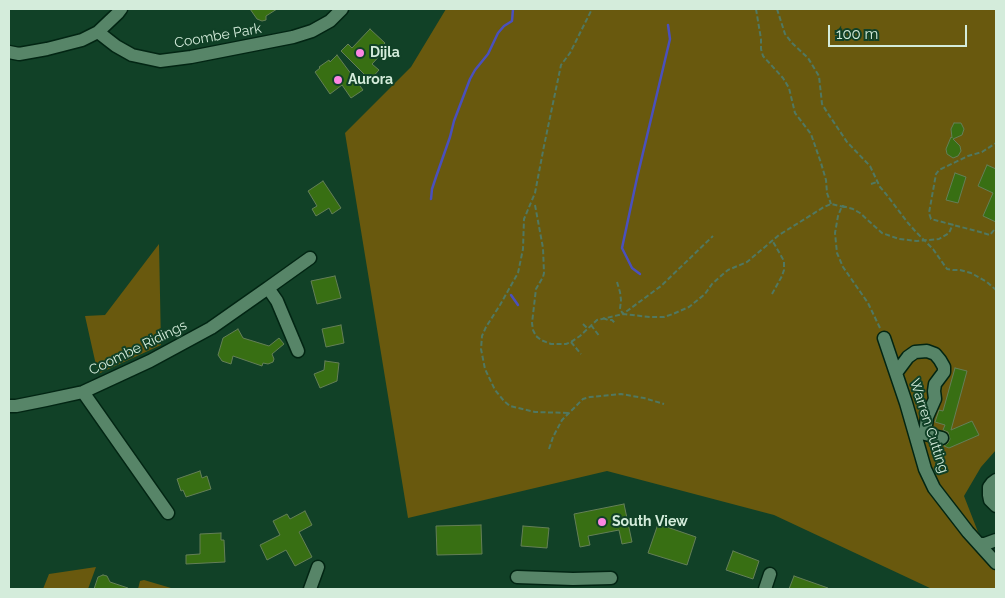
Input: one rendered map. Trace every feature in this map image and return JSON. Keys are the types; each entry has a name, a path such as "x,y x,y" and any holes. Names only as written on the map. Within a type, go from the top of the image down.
{"street":[{"path":"9,52 19,54 82,40 98,32 121,9"},
{"name":"Coombe Park","path":"98,32 116,46 132,55 168,60 294,37 312,31 330,21 342,9"},
{"name":"Coombe Ridings","path":"9,406 83,392 150,361 211,328 310,258"},
{"path":"268,288 277,301 298,351"},
{"name":"Warren Cutting","path":"884,338 925,469 934,488 968,532 996,563"},
{"path":"896,373 908,356 915,352 928,351 935,354 940,360 944,367 944,372 935,384 935,400 927,417 925,434 942,438"},
{"path":"83,392 168,513"},
{"path":"996,480 989,487 990,500 996,506"},
{"path":"980,544 996,540"},
{"path":"310,589 318,567"},
{"path":"765,589 770,574"},
{"path":"517,577 573,584 611,578"}],"path":[{"path":"568,413 534,412 510,406 495,390 484,369 481,349 482,336 486,327 518,273 523,250 524,219 535,192 562,65 592,9"},
{"path":"756,9 763,56 783,78 789,88 795,113 811,134 822,163 827,193 831,204"},
{"path":"777,9 785,34 808,58 819,76 822,104 847,142 870,166 880,187 908,223 933,248 947,269 971,273 987,282 996,290"},
{"path":"994,230 990,235 931,219 929,213 936,174 939,170 968,156 982,152 996,143"},
{"path":"872,184 877,182"},
{"path":"535,205 543,248 544,272 536,289 532,323 533,330 536,336 546,342 557,344 571,342 597,320 603,318 623,314 664,317 689,307 705,294 712,284 728,270 747,262 779,234 831,204 853,209 882,233 899,238 925,241 939,239 949,233 953,224"},
{"path":"844,207 842,206 838,216 835,233 837,253 842,267 868,303 884,338"},
{"path":"623,314 661,286 713,236"},
{"path":"772,240 784,261 782,276 772,294"},
{"path":"617,282 621,300 620,310 623,314"},
{"path":"603,318 612,320 616,324"},
{"path":"582,324 587,328"},
{"path":"591,325 600,337"},
{"path":"571,342 581,354"},
{"path":"549,449 562,420 584,399 621,394 664,404"}],"shaded area":[{"path":"446,9 996,9 996,450 981,467 964,496 978,532 996,562 996,589 932,589 774,515 607,471 408,518 345,133 411,67"},
{"path":"159,244 161,345 98,374 85,316 105,315"},
{"path":"96,567 88,589 43,589 49,574"},
{"path":"144,580 171,589 138,589 140,581"}],"building":[{"path":"250,9 277,9 266,16 266,20 262,21 257,19"},
{"name":"Dijla","path":"370,29 385,43 383,45 387,48 372,64 379,70 370,80 341,51 348,44 352,48"},
{"name":"Aurora","path":"337,55 363,90 351,98 342,85 330,94 315,72 319,67 329,60 330,62"},
{"path":"954,123 961,123 964,129 962,135 953,139 960,146 961,151 958,156 953,158 947,154 946,149 952,138 951,129"},
{"path":"987,165 996,169 996,222 983,216 993,193 978,186"},
{"path":"955,173 966,177 958,203 946,200"},
{"path":"323,181 341,208 332,214 329,208 316,216 312,209 317,206 308,191"},
{"path":"335,276 341,298 317,304 311,281"},
{"path":"341,325 344,343 326,347 322,329"},
{"path":"238,329 243,338 269,346 279,338 284,344 272,354 273,362 263,363 262,366 233,356 231,364 222,361 218,355 223,338"},
{"path":"325,361 339,363 337,381 320,388 314,374 324,370"},
{"path":"955,368 967,371 951,430 972,421 979,435 949,448 944,446 950,439 948,432 943,430 945,425 935,422 939,410 943,411"},
{"path":"200,471 202,478 207,476 211,489 186,497 183,490 181,491 177,479"},
{"name":"South View","path":"624,504 632,542 622,544 619,530 588,536 590,545 580,547 574,514"},
{"path":"305,511 312,525 299,532 312,557 295,566 286,550 267,560 260,545 280,535 273,521 287,514 290,519"},
{"path":"658,524 696,537 687,565 648,553"},
{"path":"481,525 482,554 437,555 436,526"},
{"path":"523,526 549,528 547,548 521,546"},
{"path":"221,533 221,540 224,540 225,562 186,564 186,555 200,554 200,534"},
{"path":"733,551 759,561 753,579 726,570"},
{"path":"107,576 110,582 128,589 94,589 98,577"},
{"path":"794,576 828,588 828,589 789,589"}],"waterway":[{"path":"431,199 432,189 454,121 470,79 488,54 498,33 512,21 513,9"},
{"path":"640,274 632,268 622,248 670,39 668,25"},
{"path":"511,295 518,305"}],"place":[{"name":"Dijla","path":"360,53"},
{"name":"Aurora","path":"338,80"},
{"name":"South View","path":"602,522"}]}
